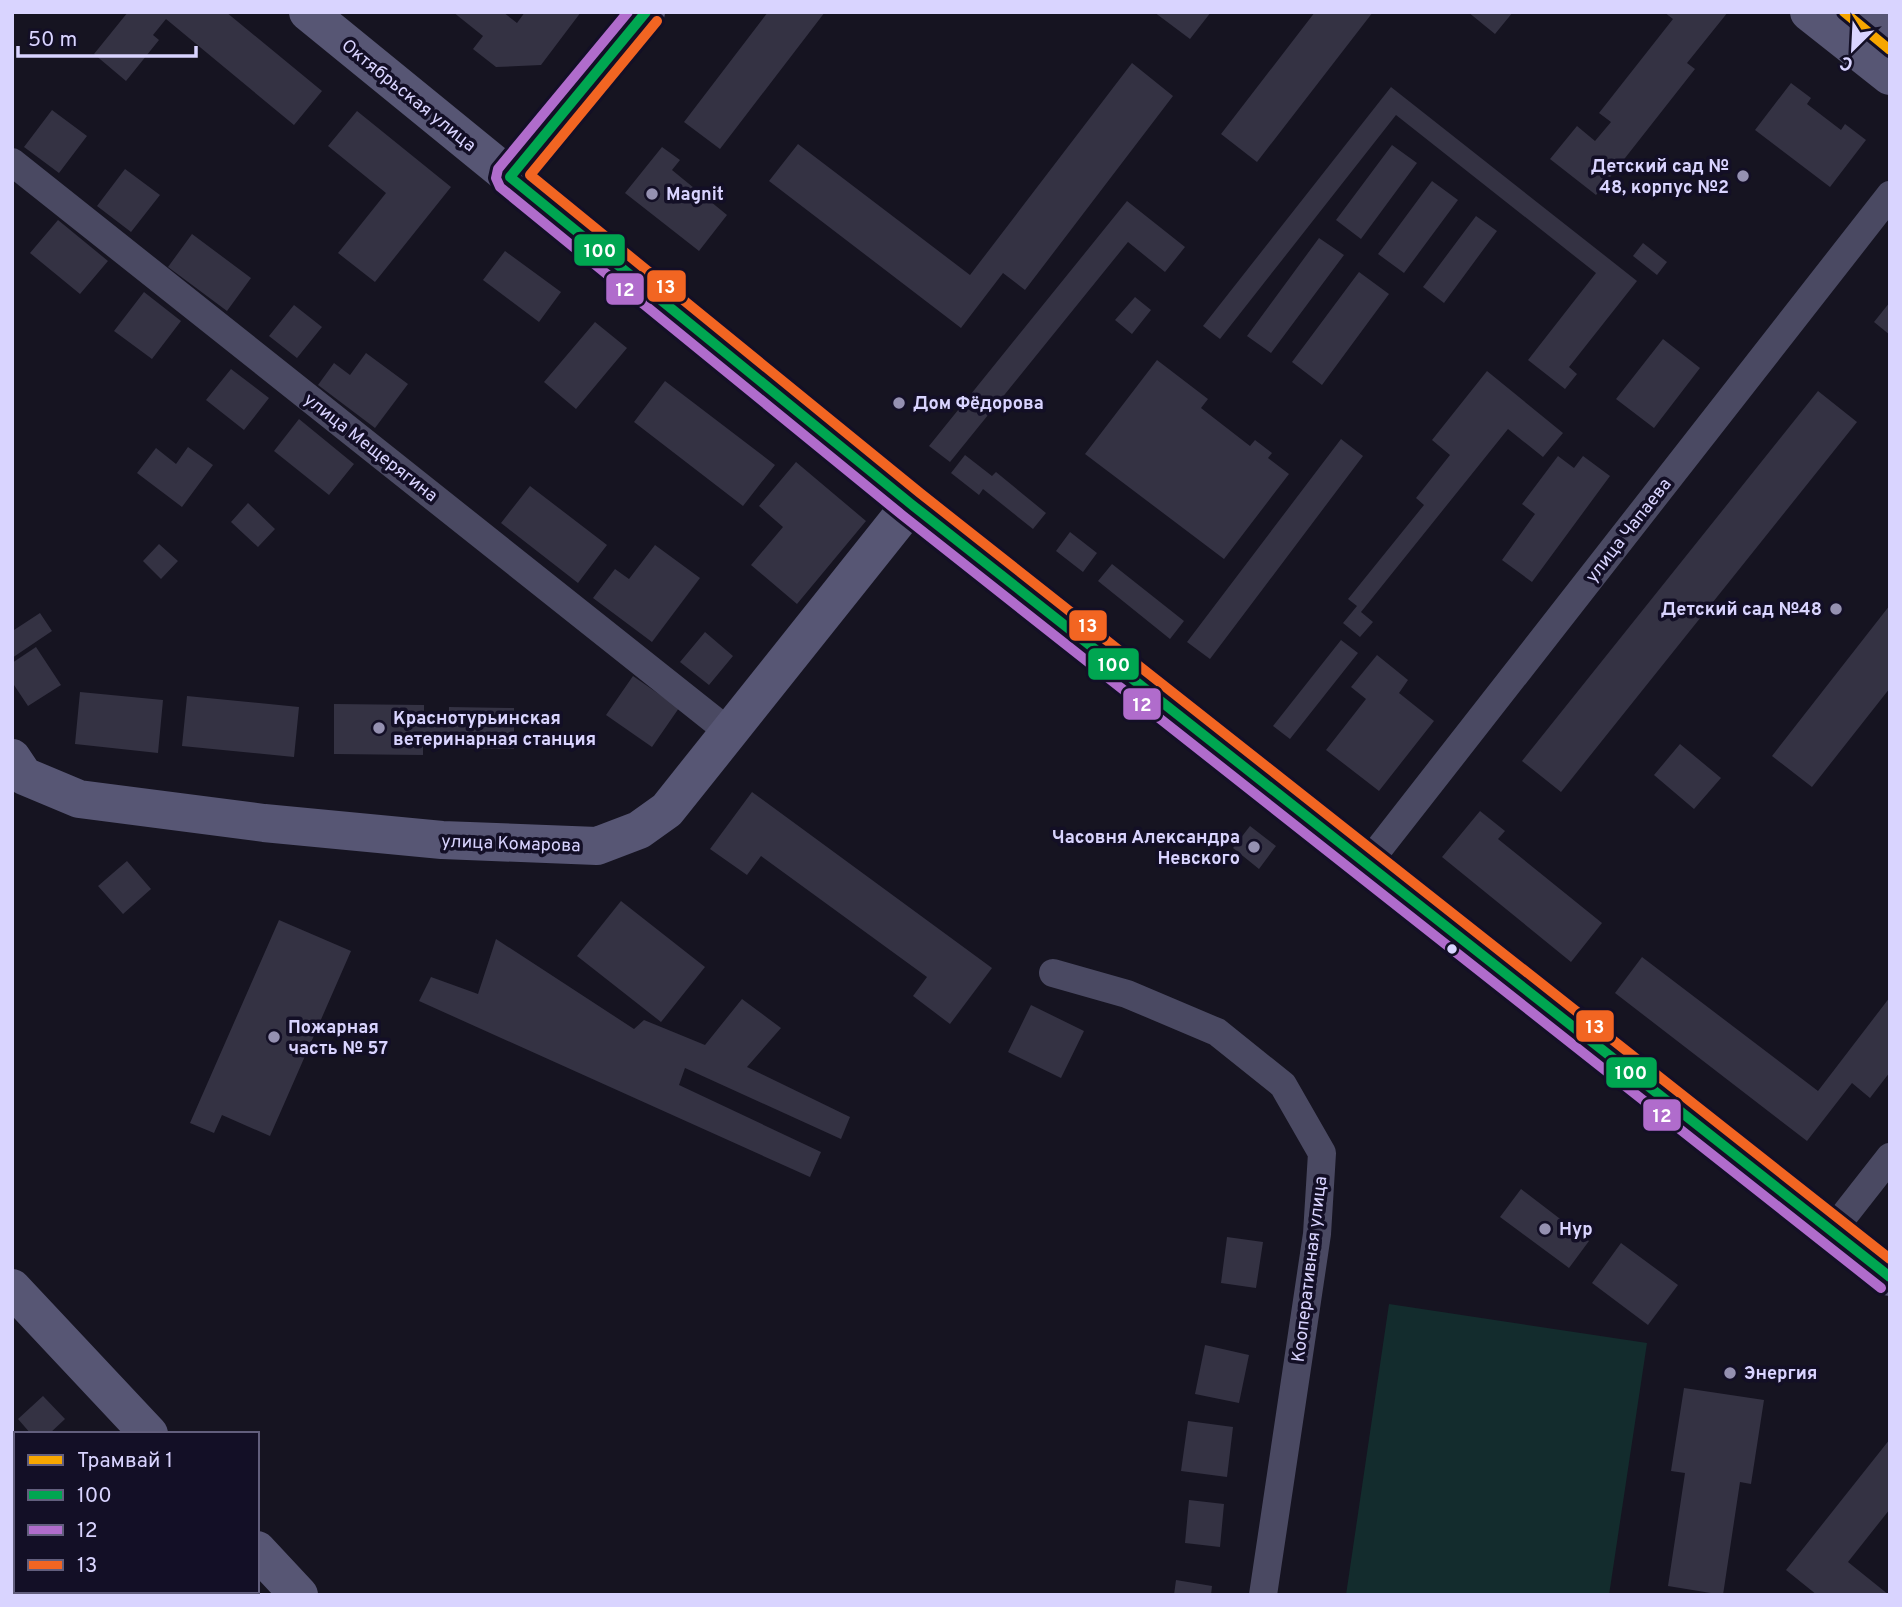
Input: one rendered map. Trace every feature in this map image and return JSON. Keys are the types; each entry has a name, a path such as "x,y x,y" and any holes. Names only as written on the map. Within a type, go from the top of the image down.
{"main road":[{"name":"Октябрьская улица","path":"308,12 911,504 1890,1277"},
{"path":"510,177 646,12"},
{"path":"1810,12 1890,76"},
{"path":"1877,12 1890,22"},
{"name":"улица Комарова","path":"12,758 24,776 79,799 264,823 429,839 597,846 639,830 667,810 911,504"},
{"path":"12,1288 147,1432"},
{"path":"259,1552 299,1595"}],"street":[{"name":"улица Мещерягина","path":"12,162 729,732"},
{"name":"улица Чапаева","path":"1367,864 1890,195"},
{"name":"Кооперативная улица","path":"1053,973 1127,994 1217,1032 1283,1086 1322,1153 1317,1234 1263,1595"},
{"path":"1832,1231 1890,1157"}],"green space":[{"path":"1389,1304 1647,1343 1609,1595 1346,1595"}],"building":[{"path":"128,12 226,12 322,91 294,125 166,19 153,35 159,40 126,81 94,54"},
{"path":"453,12 503,12 517,23 525,12 581,12 541,65 496,67 473,49 483,36"},
{"path":"768,12 825,12 720,149 684,122"},
{"path":"1154,12 1211,12 1190,39"},
{"path":"1315,12 1373,12 1257,162 1221,134"},
{"path":"1468,12 1513,12 1495,34"},
{"path":"1664,12 1728,12 1687,63 1695,69 1596,195 1550,159 1577,126 1595,141 1611,122 1599,113 1673,19"},
{"path":"1132,63 1173,96 1025,290 1003,273 961,328 769,181 798,144 970,275"},
{"path":"1791,83 1811,98 1807,104 1841,130 1845,124 1866,140 1830,187 1755,130"},
{"path":"1391,87 1637,281 1569,367 1577,374 1565,389 1528,360 1596,273 1396,115 1220,339 1203,326"},
{"path":"52,110 87,136 59,173 24,147"},
{"path":"357,111 451,187 375,282 338,253 386,193 328,146"},
{"path":"1392,145 1417,163 1361,239 1336,220"},
{"path":"662,147 680,160 672,170 727,215 699,251 625,193"},
{"path":"125,169 160,195 131,232 97,206"},
{"path":"1432,181 1458,200 1404,273 1378,254"},
{"path":"1127,201 1185,247 1165,272 1128,242 950,462 929,446"},
{"path":"1476,216 1497,231 1444,303 1423,287"},
{"path":"58,220 108,261 80,294 30,253"},
{"path":"192,234 251,278 227,311 168,267"},
{"path":"1319,238 1344,255 1271,353 1247,336"},
{"path":"1643,243 1667,262 1657,275 1633,256"},
{"path":"505,251 561,292 539,322 483,280"},
{"path":"1359,272 1389,294 1322,385 1292,362"},
{"path":"144,292 181,321 152,359 114,331"},
{"path":"1135,297 1151,310 1132,334 1115,320"},
{"path":"1890,302 1890,335 1874,322"},
{"path":"294,305 322,327 297,358 269,336"},
{"path":"595,322 627,348 576,409 544,382"},
{"path":"1663,339 1700,368 1654,428 1616,399"},
{"path":"366,353 408,384 375,428 318,385 334,363 350,375"},
{"path":"1157,360 1208,399 1201,408 1250,446 1255,440 1272,453 1268,458 1289,474 1224,559 1085,454"},
{"path":"231,369 269,398 244,430 206,400"},
{"path":"1487,371 1563,433 1543,457 1508,429 1361,612 1373,622 1360,637 1343,623 1357,606 1348,599 1424,505 1416,498 1450,455 1432,440"},
{"path":"665,381 775,465 743,506 634,422"},
{"path":"1818,391 1857,422 1561,792 1522,761"},
{"path":"299,419 354,464 329,495 274,451"},
{"path":"1341,439 1363,456 1210,659 1187,642"},
{"path":"188,447 213,465 182,507 137,473 156,448 176,464"},
{"path":"965,455 992,476 996,472 1046,513 1033,529 983,489 979,495 951,473"},
{"path":"1558,456 1574,468 1583,456 1610,476 1532,582 1502,560 1535,514 1522,504"},
{"path":"796,462 866,521 797,604 751,565 783,527 759,506"},
{"path":"530,486 607,545 578,583 501,523"},
{"path":"248,503 275,529 258,547 231,522"},
{"path":"1070,532 1097,553 1083,572 1056,551"},
{"path":"159,544 178,561 161,579 143,561"},
{"path":"655,545 700,578 652,642 593,598 615,569 629,579"},
{"path":"1112,564 1184,621 1170,639 1098,581"},
{"path":"1890,605 1890,688 1812,787 1772,756"},
{"path":"40,613 52,631 12,658 12,627 14,630"},
{"path":"705,632 733,656 709,685 680,662"},
{"path":"1341,640 1358,653 1290,739 1273,726"},
{"path":"36,647 61,685 28,706 12,682 12,663"},
{"path":"1377,655 1408,680 1399,693 1434,721 1379,791 1326,750 1366,699 1351,687"},
{"path":"633,676 679,708 652,747 606,715"},
{"path":"80,692 163,700 158,753 75,744"},
{"path":"187,696 299,707 294,757 182,746"},
{"path":"334,704 424,705 424,719 449,719 449,707 514,708 514,749 450,748 450,737 423,737 423,755 334,754"},
{"path":"1680,744 1721,778 1694,809 1654,775"},
{"path":"752,792 992,968 950,1024 913,996 927,977 761,856 747,875 710,849"},
{"path":"1480,811 1505,831 1498,839 1602,923 1571,962 1442,857"},
{"name":"Часовня Александра Невского","path":"1250,826 1276,846 1259,869 1233,848"},
{"path":"127,861 151,889 123,914 98,886"},
{"path":"621,901 705,967 661,1022 577,956"},
{"path":"279,920 351,951 270,1136 222,1115 214,1133 190,1123"},
{"path":"496,939 634,1029 644,1020 705,1045 742,999 781,1028 747,1067 850,1117 841,1139 685,1068 679,1085 821,1152 810,1177 419,1001 431,977 478,994"},
{"path":"1642,957 1818,1091 1890,997 1890,1072 1870,1098 1852,1083 1807,1141 1615,993"},
{"path":"1031,1005 1084,1031 1061,1078 1008,1052"},
{"name":"Нур","path":"1521,1189 1589,1241 1569,1268 1500,1217"},
{"path":"1227,1237 1263,1242 1256,1288 1221,1283"},
{"path":"1621,1243 1678,1285 1648,1325 1592,1283"},
{"path":"1205,1345 1249,1355 1239,1403 1195,1394"},
{"path":"1684,1388 1764,1400 1751,1484 1740,1482 1723,1595 1668,1586 1685,1473 1671,1471"},
{"path":"43,1396 65,1419 51,1432 29,1432 18,1419"},
{"path":"1188,1421 1233,1427 1227,1477 1181,1471"},
{"path":"1890,1439 1890,1509 1848,1562 1889,1595 1817,1595 1786,1570"},
{"path":"1189,1500 1224,1504 1220,1547 1185,1543"},
{"path":"1176,1580 1212,1586 1211,1595 1174,1595"}],"tram line":[{"name":"1","path":"1844,12 1890,50"}],"transit line":[{"name":"12","path":"628,12 498,169 496,178 500,187 902,515 1881,1288"},
{"name":"100","path":"646,12 510,177 911,504 1890,1277"},
{"name":"13","path":"657,21 530,175 920,493 1890,1259"}],"place":[{"name":"Детский сад № 48, корпус №2","path":"1743,176"},
{"name":"Magnit","path":"652,194"},
{"name":"Дом Фёдорова","path":"899,403"},
{"name":"Детский сад №48","path":"1836,609"},
{"name":"Краснотурьинская ветеринарная станция","path":"379,728"},
{"name":"Часовня Александра Невского","path":"1254,847"},
{"name":"Пожарная часть № 57","path":"274,1037"},
{"name":"Нур","path":"1545,1229"},
{"name":"Энергия","path":"1730,1373"}]}
